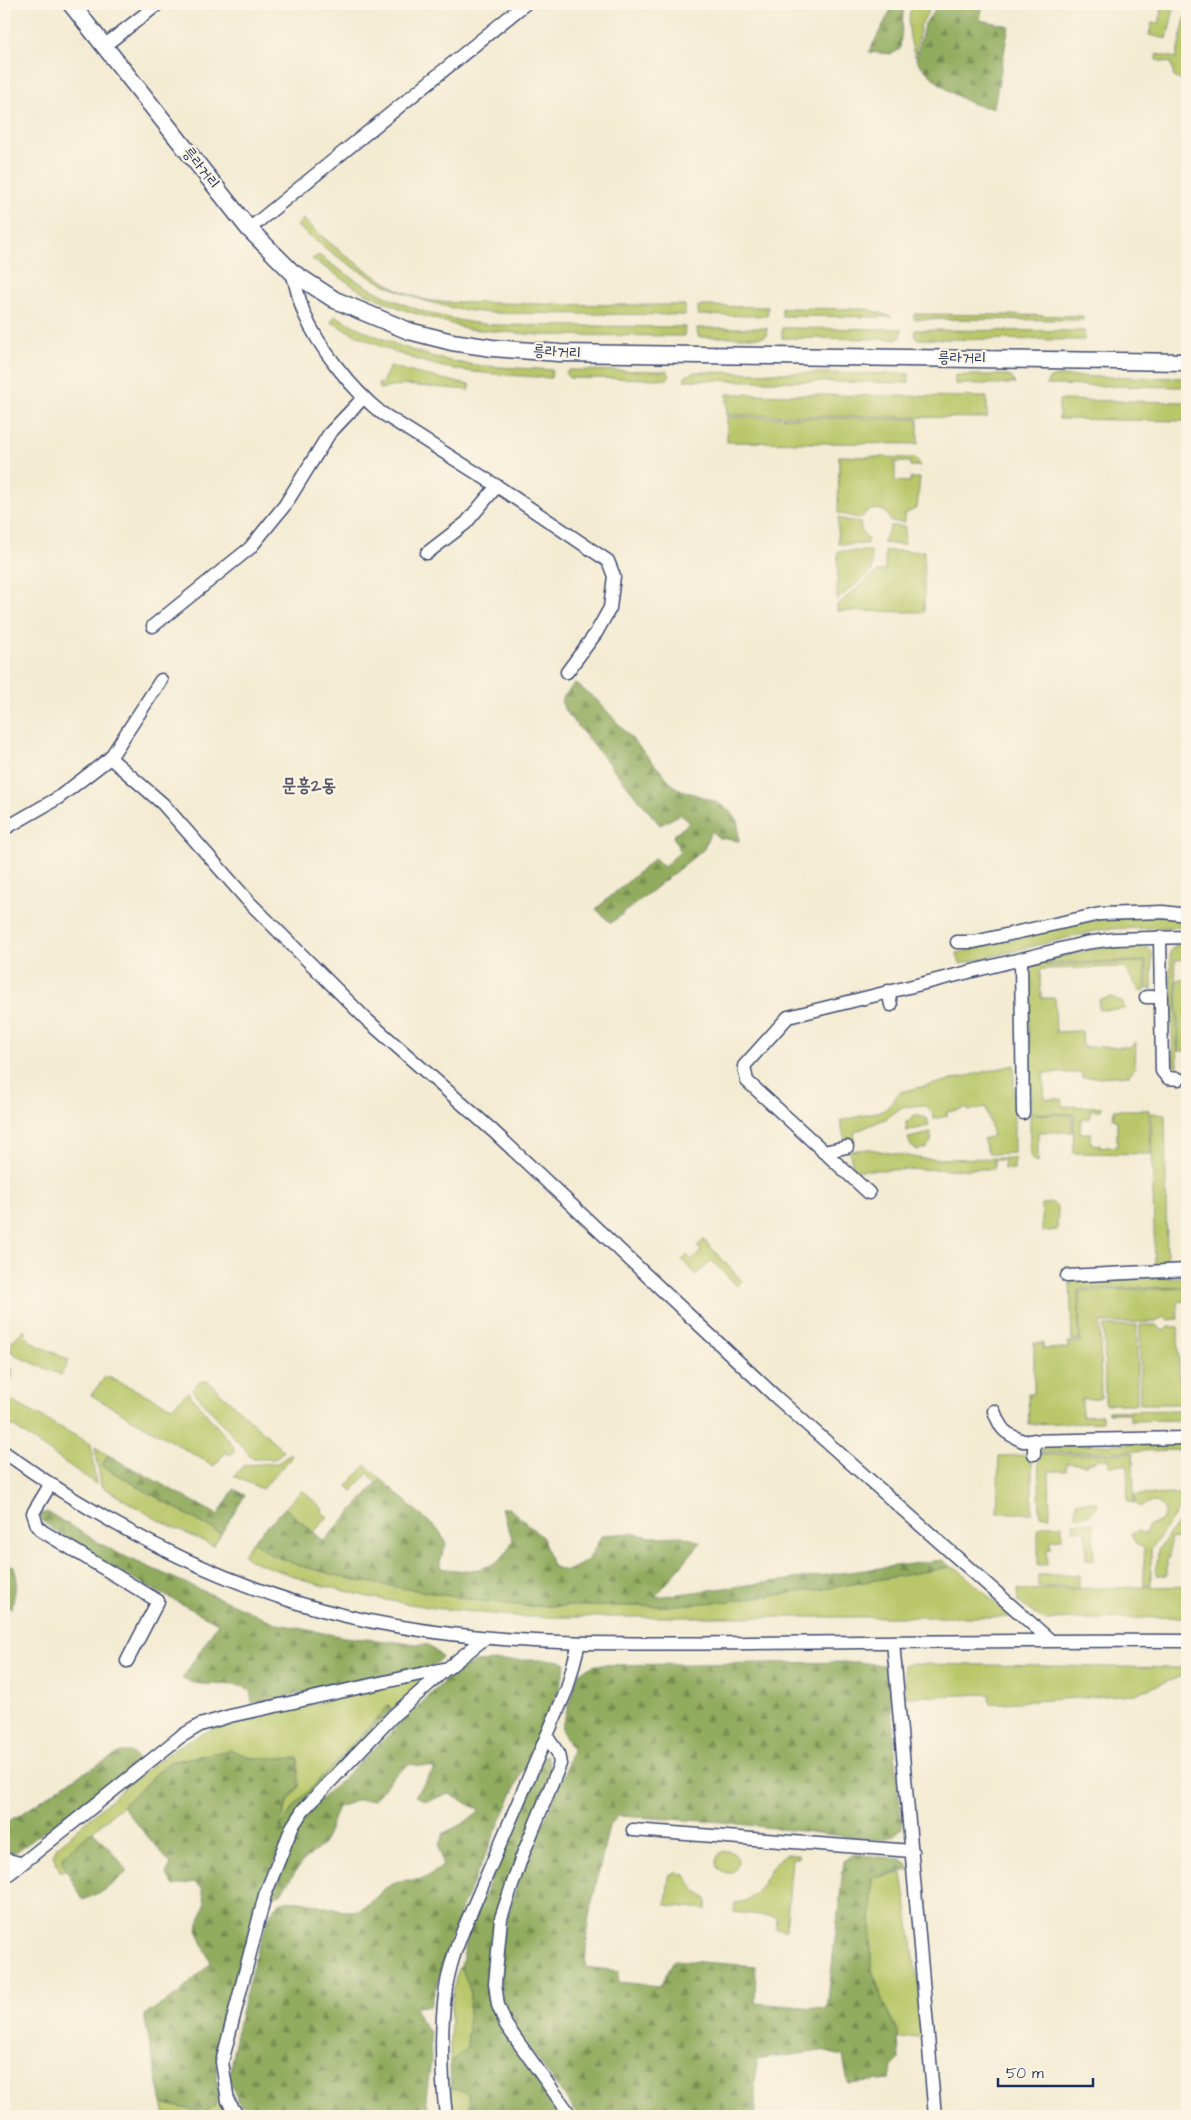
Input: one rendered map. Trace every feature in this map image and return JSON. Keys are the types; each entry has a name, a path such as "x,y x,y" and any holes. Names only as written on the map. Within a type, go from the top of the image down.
{"main road":[{"name":"릉라거리","path":"70,4 249,229 292,272 335,300 409,331 452,342 492,348 559,353 1187,362"}],"street":[{"path":"104,46 158,4"},
{"path":"249,229 525,4"},
{"path":"292,272 304,314 324,348 363,398 416,436 497,486 608,561 614,576 610,608 596,633 568,672"},
{"path":"153,626 250,548 285,505 329,434 363,398"},
{"path":"427,553 466,523 497,486"},
{"path":"4,828 58,798 110,758 162,680"},
{"path":"110,758 163,804 249,902 367,1020 492,1131 776,1397 1050,1640"},
{"path":"956,942 974,942 1100,914 1163,912 1187,915"},
{"path":"1160,937 1162,1071 1168,1078 1179,1079"},
{"path":"869,1193 747,1081 744,1066 788,1017 888,991 1103,940 1187,937"},
{"path":"1021,960 1023,1113"},
{"path":"888,991 891,1005"},
{"path":"1146,998 1160,998"},
{"path":"823,1152 847,1146"},
{"path":"1067,1276 1187,1270"},
{"path":"994,1410 1000,1427 1008,1435 1023,1441 1187,1438"},
{"path":"1034,1440 1034,1454"},
{"path":"4,1452 50,1485 113,1523 169,1552 254,1588 298,1603 432,1633 579,1643 1187,1641"},
{"path":"50,1485 33,1513 37,1525 42,1531 158,1601 127,1661"},
{"path":"238,2116 228,2102 222,2062 265,1895 292,1827 303,1810 388,1722 448,1668 485,1638"},
{"path":"892,1642 935,2116"},
{"path":"446,2116 444,2028 446,1987 450,1965 464,1928 567,1689 579,1643"},
{"path":"4,1878 20,1863 166,1747 200,1725 230,1716 448,1668"},
{"path":"547,1737 558,1753 560,1764 521,1859 501,1918 494,1984 498,2005 506,2025 571,2116"},
{"path":"633,1830 912,1851"},
{"path":"4,1859 20,1863"}],"green space":[{"path":"894,4 904,4 900,49 892,54 869,52"},
{"path":"913,4 933,4 921,24 915,57 909,23"},
{"path":"939,4 983,4 980,20 1009,26 994,107 984,107 962,99 931,76 916,60 924,25"},
{"path":"1163,4 1175,4 1167,39 1149,35 1152,23 1159,24"},
{"path":"1187,9 1187,40 1184,56 1187,57 1187,79 1182,81 1174,77 1171,63 1156,60 1157,54 1176,58"},
{"path":"303,219 344,254 378,278 406,293 365,274 297,226"},
{"path":"319,255 380,294 402,304 448,318 496,325 685,327 684,336 540,335 468,329 404,310 361,291 312,259"},
{"path":"413,296 426,300 462,303 685,305 685,315 495,313 440,305"},
{"path":"698,306 768,307 767,316 698,315"},
{"path":"782,308 867,309 892,317 782,316"},
{"path":"914,314 1083,316 1083,320 914,319"},
{"path":"335,316 368,333 420,353 475,365 552,370 551,378 475,372 419,360 383,347 331,322"},
{"path":"697,328 767,328 766,336 762,337 701,337 698,336"},
{"path":"782,328 902,329 901,337 897,339 782,338"},
{"path":"915,330 1084,331 1084,340 919,339 915,337"},
{"path":"390,366 470,385 470,390 404,385 379,389 378,384 382,383"},
{"path":"569,370 667,371 670,376 667,379 569,378 565,373"},
{"path":"695,372 909,374 909,383 684,380 686,376"},
{"path":"955,375 1006,375 1011,377 1015,384 955,384"},
{"path":"1056,376 1187,378 1187,387 1046,385 1049,379"},
{"path":"727,394 987,397 987,418 727,415"},
{"path":"1059,400 1187,402 1187,421 1059,419"},
{"path":"727,417 918,419 918,444 727,442"},
{"path":"839,456 915,458 920,466 910,466 910,462 895,462 895,481 910,482 910,478 920,478 917,508 905,514 905,522 891,522 886,512 879,510 868,511 861,519 838,513"},
{"path":"838,518 860,523 862,532 868,539 867,544 838,544"},
{"path":"891,526 905,526 904,545 882,543"},
{"path":"838,551 871,551 872,571 837,600"},
{"path":"885,551 924,551 924,612 837,611 837,605 877,572 885,570"},
{"path":"575,683 597,700 675,787 718,803 732,814 738,825 739,841 719,838 711,831 704,849 611,923 596,909 655,858 664,867 680,851 673,836 689,823 681,814 660,825 565,711 561,700"},
{"path":"1171,915 1187,927 1104,929 960,964 957,953 1107,917"},
{"path":"1176,945 1187,945 1187,959 1175,960 1178,1068 1173,1064 1170,952"},
{"path":"1101,947 1149,948 1152,953 1152,989 1147,989 1146,961 1051,963 1046,965 1145,962 1145,991 1139,990 1125,968 1121,967 1042,969 1040,972 1041,998 1055,998 1056,1032 1082,1031 1083,1047 1130,1047 1136,1042 1135,1068 1129,1075 1082,1078 1082,1073 1043,1073 1045,1099 1062,1099 1062,1106 1102,1107 1101,1110 1090,1110 1090,1119 1081,1119 1080,1133 1091,1133 1091,1144 1100,1145 1100,1148 1117,1146 1117,1120 1113,1119 1114,1110 1149,1110 1151,1154 1073,1153 1074,1114 1031,1113 1027,969 1031,964"},
{"path":"1177,980 1187,980 1187,1051 1179,1051"},
{"path":"1111,997 1122,1002 1125,1009 1099,1010 1099,1000"},
{"path":"1014,1065 1014,1153 992,1154 988,1152 983,1139 993,1136 986,1107 968,1111 967,1108 947,1112 947,1116 934,1119 933,1113 924,1105 902,1107 887,1118 855,1132 854,1139 846,1143 840,1121 885,1110 900,1092"},
{"path":"1151,1113 1165,1114 1167,1259 1187,1259 1187,1267 1155,1269"},
{"path":"1030,1114 1072,1115 1072,1132 1038,1132 1038,1163 1033,1161 1030,1155"},
{"path":"915,1115 927,1118 929,1126 907,1131 906,1122"},
{"path":"931,1133 931,1142 926,1148 918,1150 911,1146 908,1138"},
{"path":"869,1149 924,1159 1014,1158 1014,1169 1004,1169 1004,1160 994,1160 994,1169 854,1170 849,1151"},
{"path":"1053,1203 1058,1208 1057,1230 1042,1232 1042,1204"},
{"path":"704,1240 742,1281 737,1286 712,1261 696,1275 682,1260 687,1255 692,1260 701,1251 697,1246"},
{"path":"1187,1277 1187,1287 1078,1289 1079,1340 1072,1340 1070,1281"},
{"path":"1187,1288 1187,1301 1177,1302 1178,1319 1169,1320 1163,1317 1156,1322 1100,1323 1101,1398 1082,1399 1082,1416 1102,1415 1102,1422 1029,1424 1028,1394 1034,1394 1034,1343 1043,1343 1043,1349 1068,1348 1068,1342 1080,1342 1079,1291"},
{"path":"1137,1325 1137,1404 1105,1404 1104,1326"},
{"path":"1140,1325 1156,1325 1163,1331 1169,1327 1178,1327 1180,1404 1140,1404"},
{"path":"24,1330 27,1333 25,1335 33,1343 69,1360 61,1375 19,1357 10,1351 13,1340"},
{"path":"4,1363 12,1370 6,1398 91,1444 96,1484 4,1420"},
{"path":"106,1376 172,1407 188,1392 232,1444 235,1451 230,1455 226,1452 214,1466 91,1395"},
{"path":"207,1381 284,1451 274,1459 253,1459 192,1389 199,1382"},
{"path":"1181,1410 1181,1420 1130,1421 1130,1413 1108,1413 1108,1411"},
{"path":"1187,1442 1187,1450 1039,1453 1044,1446"},
{"path":"95,1447 108,1455 102,1466 221,1534 213,1546 156,1519 101,1486"},
{"path":"1133,1453 1134,1503 1128,1501 1127,1465 1109,1465 1109,1459 1096,1459 1095,1462 1088,1462 1088,1465 1066,1463 1066,1471 1049,1471 1050,1516 1040,1516 1038,1455"},
{"path":"290,1454 291,1458 262,1489 234,1476 244,1465 278,1463"},
{"path":"108,1455 218,1515 234,1489 245,1495 221,1534 102,1466"},
{"path":"1032,1455 1032,1513 997,1513 999,1456"},
{"path":"366,1465 381,1479 377,1484 368,1473 352,1491 347,1486"},
{"path":"381,1479 440,1532 446,1544 440,1562 442,1568 479,1569 493,1564 503,1556 513,1540 501,1508 509,1508 543,1538 552,1566 566,1571 589,1558 602,1535 631,1533 651,1537 682,1536 701,1542 655,1597 942,1560 951,1567 823,1589 729,1601 664,1606 525,1606 480,1601 360,1581 304,1567 271,1555 253,1541 285,1508 324,1541"},
{"path":"302,1490 323,1509 322,1512 328,1517 313,1533 285,1508"},
{"path":"1135,1495 1183,1495 1184,1503 1151,1549 1151,1585 1144,1585 1144,1548 1136,1544 1131,1534 1138,1531 1145,1534 1148,1527 1162,1520 1165,1511 1160,1504 1154,1502 1140,1507 1135,1503"},
{"path":"1076,1502 1098,1502 1090,1514 1076,1517"},
{"path":"1187,1509 1187,1538 1170,1539 1170,1558 1167,1558 1167,1575 1156,1575 1158,1550"},
{"path":"47,1512 117,1553 278,1624 344,1637 429,1645 442,1657 434,1666 252,1703 250,1690 243,1687 236,1685 200,1684 182,1679 218,1623 121,1572 66,1539 39,1515"},
{"path":"1073,1523 1093,1523 1094,1560 1086,1559 1086,1530 1073,1530"},
{"path":"1044,1525 1062,1525 1062,1539 1051,1540 1051,1549 1047,1549 1047,1565 1038,1565 1038,1529"},
{"path":"253,1541 271,1555 304,1567 360,1581 480,1601 525,1606 664,1606 729,1601 823,1589 951,1567 958,1569 1011,1617 522,1617 434,1608 373,1598 313,1583 249,1560 243,1553"},
{"path":"4,1564 14,1566 17,1580 12,1608 4,1607"},
{"path":"1038,1575 1079,1575 1079,1587 1038,1587"},
{"path":"1187,1586 1187,1617 1044,1620 1018,1602 1017,1590"},
{"path":"556,1660 566,1663 559,1689 459,1914 430,2006 415,2007 420,2020 430,2033 431,2060 426,2098 430,2116 263,2116 240,2104 230,2076 231,2062 255,1959 270,1915 277,1905 292,1900 347,1911 360,1909 395,1882 421,1879 434,1872 443,1864 439,1845 444,1833 464,1823 480,1810 449,1794 427,1801 415,1796 435,1768 409,1764 393,1777 374,1800 358,1800 338,1807 323,1845 302,1862 280,1894 272,1897 279,1873 300,1826 314,1806 453,1673 476,1662"},
{"path":"858,1662 883,1665 888,1671 902,1828 893,1836 879,1840 721,1822 618,1816 609,1826 588,1921 585,1967 619,1971 618,1982 660,1986 674,1960 756,1966 755,2003 827,2009 844,1861 854,1854 900,1859 907,1863 909,1870 872,1878 871,1967 888,2013 898,2032 899,2060 892,2067 890,2079 848,2083 843,2056 821,2051 756,2060 755,2114 579,2116 510,2022 502,1993 500,1963 504,1931 513,1900 524,1868 563,1778 572,1750 561,1729 579,1672 596,1665"},
{"path":"904,1665 1187,1668 1187,1670 1182,1676 1135,1694 990,1704 989,1694 906,1697"},
{"path":"418,1679 423,1682 391,1710 389,1706 297,1803 279,1830 287,1803 299,1786 298,1759 253,1758 230,1750 169,1762 122,1806 63,1856 62,1862 67,1870 60,1871 53,1855 57,1847 115,1795 157,1761 201,1734 224,1725"},
{"path":"389,1705 391,1710 301,1805 262,1889 218,2043 216,2080 219,2094 216,2105 204,2113 162,2103 144,2015 177,1995 211,1963 197,1930 205,1904 202,1888 194,1882 174,1886 166,1874 171,1864 122,1806 169,1762 230,1750 253,1758 298,1758 299,1786 287,1803 280,1828 297,1803"},
{"path":"121,1752 131,1752 139,1760 103,1789 16,1852 4,1851 4,1823 22,1814 66,1783"},
{"path":"547,1755 551,1773 498,1917 494,2007 564,2116 472,2116 468,2093 451,2088 450,2062 467,2048 470,1990 461,1966 469,1931 543,1757"},
{"path":"93,1831 117,1857 127,1872 105,1890 83,1900 62,1862 63,1856"},
{"path":"727,1851 735,1854 738,1862 735,1870 727,1873 719,1870 716,1862 719,1854"},
{"path":"787,1854 798,1854 798,1858 792,1858 786,1930 776,1929 777,1917 734,1912 735,1903 745,1901 753,1896 759,1890 773,1866"},
{"path":"675,1873 685,1874 694,1890 707,1899 706,1909 666,1905 669,1876"},
{"path":"902,1873 917,1979 919,1981 924,2036 898,2039 898,2032 888,2013 871,1967 872,1878"},
{"path":"461,1966 470,1990 467,2048 450,2062 453,1997 457,1973"},
{"path":"216,2080 223,2098 235,2116 165,2116 162,2103 204,2113 219,2094"},
{"path":"451,2088 468,2092 472,2116 453,2116"}],"district":[{"name":"문흥2동","path":"309,785"}]}
